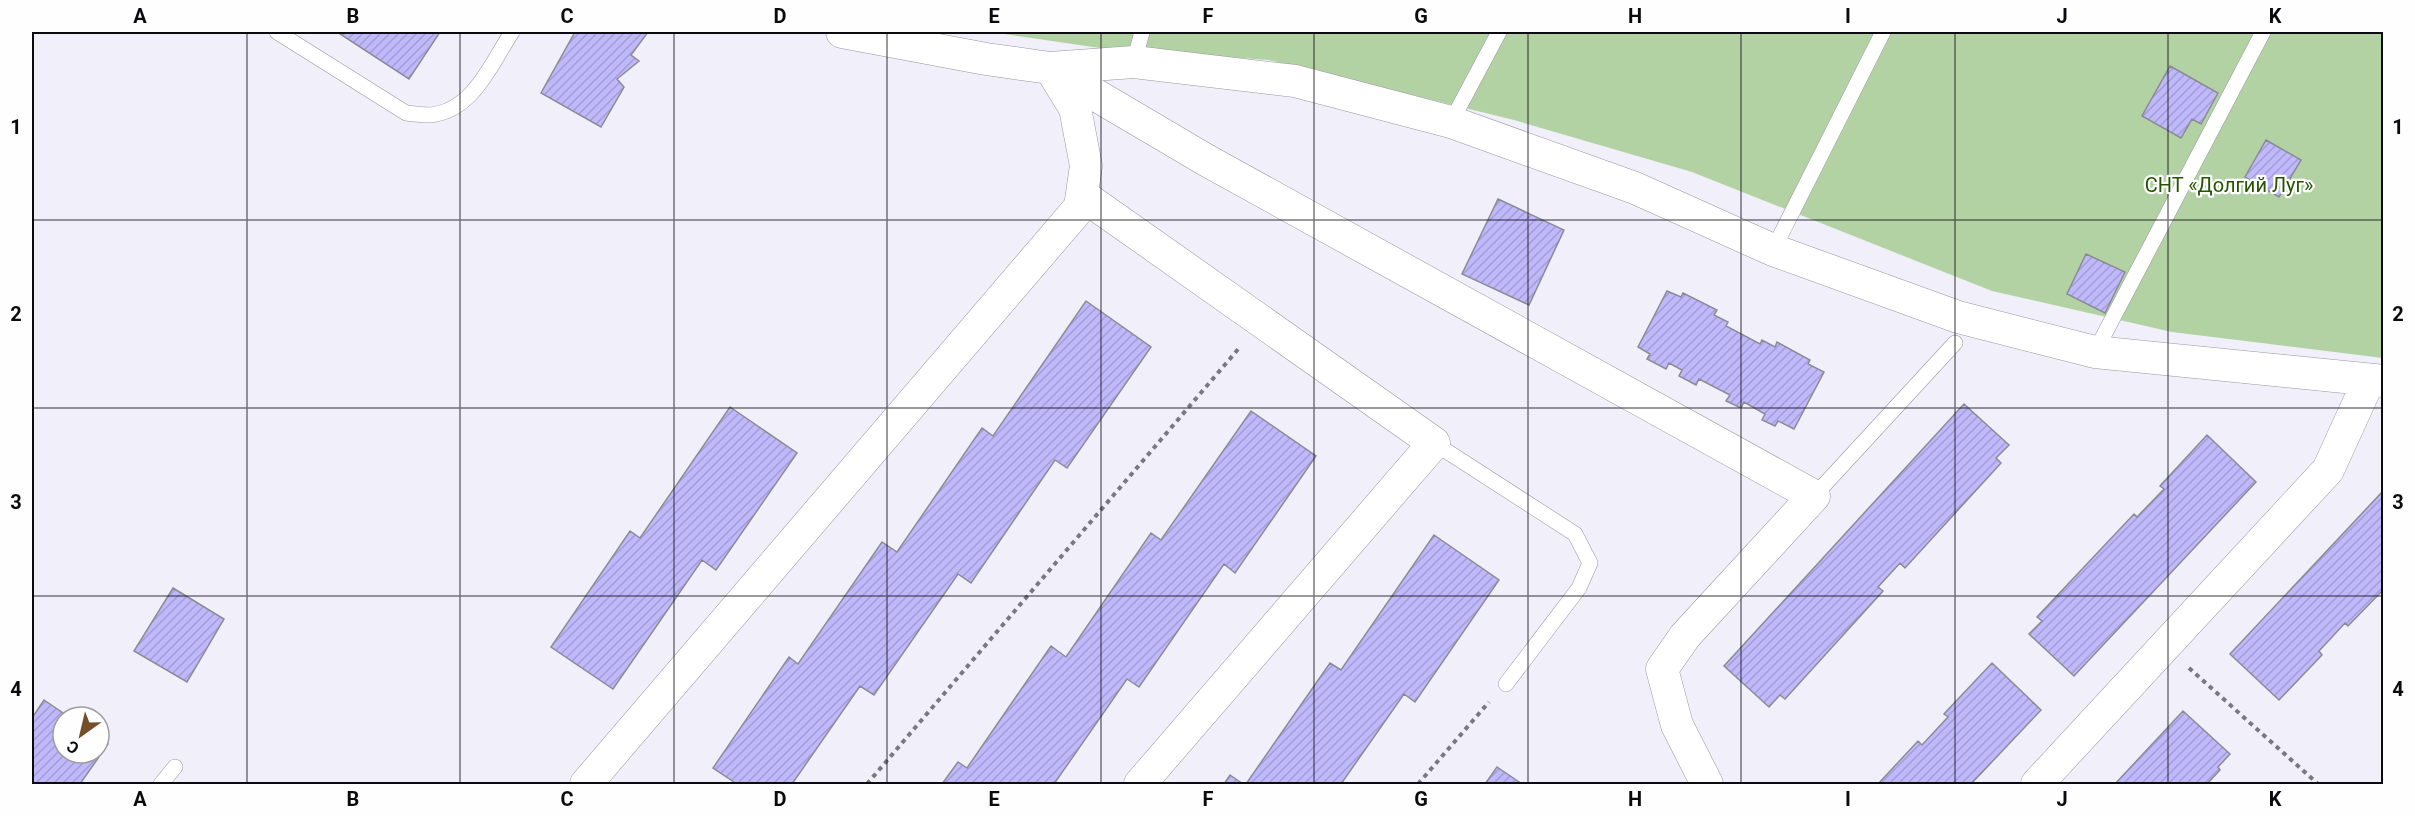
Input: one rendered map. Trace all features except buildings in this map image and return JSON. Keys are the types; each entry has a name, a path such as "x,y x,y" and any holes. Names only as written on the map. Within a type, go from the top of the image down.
{"street":[{"path":"842,32 986,59 1050,68 1134,62 1295,81 1451,122 1635,188 1773,250 1958,317 2094,352 2376,380 2328,470 2037,784"},
{"path":"597,781 1080,207 1086,166 1075,108 1050,68"},
{"path":"1050,68 1206,160 1814,496 1685,636 1662,669 1677,725 1707,784"},
{"path":"1082,195 1434,443 1140,784"}],"lane":[{"path":"277,32 406,113 430,115 452,109 469,98 512,32"},
{"path":"1134,62 1142,32"},
{"path":"1451,122 1499,32"},
{"path":"1773,250 1884,32"},
{"path":"2094,352 2263,32"},
{"path":"1814,496 1955,343"},
{"path":"1434,443 1575,534 1590,563 1579,588 1506,684"},
{"path":"161,784 175,767"}],"path":[{"path":"867,784 1261,322"},
{"path":"2165,646 2318,784"},
{"path":"1418,784 1506,684"}],"green space":[{"name":"СНТ «Долгий Луг»","path":"991,32 2383,32 2383,358 2172,332 1992,291 1692,172 1514,120 1269,60 1100,48"}]}
